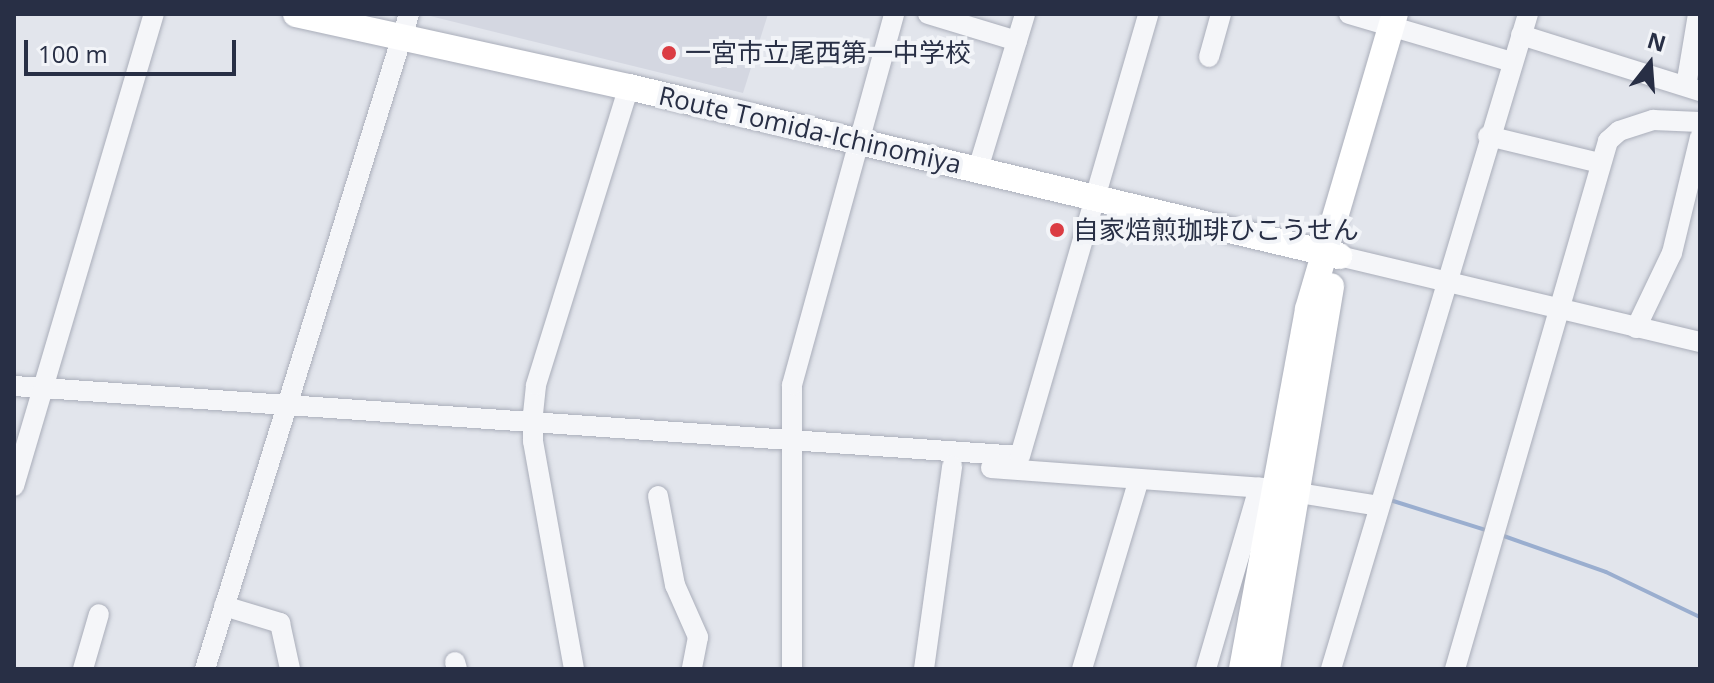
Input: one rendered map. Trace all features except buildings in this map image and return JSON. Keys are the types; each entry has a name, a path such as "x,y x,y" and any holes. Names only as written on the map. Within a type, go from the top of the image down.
{"main road":[{"name":"Route Tomida-Ichinomiya","path":"296,14 406,25 629,87 1331,254"},
{"path":"1242,669 1276,490 1294,373 1400,21"},
{"path":"1267,669 1276,490"}],"street":[{"path":"14,486 154,14"},
{"path":"792,669 789,448 796,364 856,140 894,14"},
{"path":"928,14 1017,41"},
{"path":"978,169 1025,14"},
{"path":"789,448 1020,456 1148,14"},
{"path":"1209,57 1221,14"},
{"path":"1349,14 1400,21 1512,62"},
{"path":"1331,669 1488,136 1528,14"},
{"path":"1521,35 1693,88 1698,14"},
{"path":"205,669 406,25"},
{"path":"574,669 533,429 536,385 629,87"},
{"path":"1455,669 1608,141 1637,123 1700,122"},
{"path":"1488,136 1600,163"},
{"path":"1636,328 1672,253 1700,137"},
{"path":"1331,254 1700,342"},
{"path":"14,386 40,394"},
{"path":"14,397 40,394 789,448 952,466 1276,490 1380,501"},
{"path":"924,669 952,466"},
{"path":"1082,669 1139,479"},
{"path":"1206,669 1276,490"},
{"path":"658,496 675,585 698,637 692,669"},
{"path":"224,606 280,623 290,669"},
{"path":"83,669 99,614"}],"shaded area":[{"name":"一宮市立尾西第一中学校","path":"422,14 768,14 743,93"}],"waterway":[{"path":"1390,500 1489,531"},
{"path":"1501,535 1606,572 1700,617"}],"place":[{"name":"一宮市立尾西第一中学校","path":"669,53"},
{"name":"自家焙煎珈琲ひこうせん","path":"1057,230"}]}
